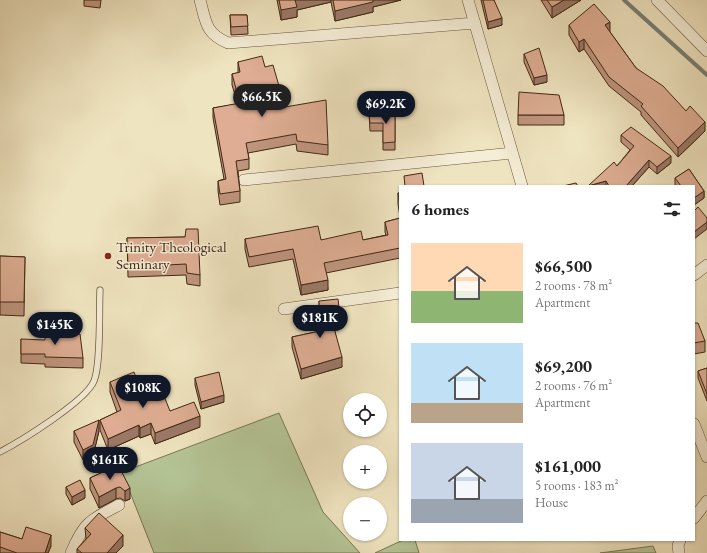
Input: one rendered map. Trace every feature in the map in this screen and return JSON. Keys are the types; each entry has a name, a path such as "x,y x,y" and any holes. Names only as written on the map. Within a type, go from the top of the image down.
{"street":[{"path":"200,0 207,26 216,38 228,43 475,23"},
{"path":"468,0 522,185"},
{"path":"657,0 707,52"},
{"path":"244,180 512,153"},
{"path":"695,274 707,265"},
{"path":"284,309 399,293"},
{"path":"695,427 707,457"},
{"path":"695,517 707,501"},
{"path":"71,553 82,529 96,517 119,506"},
{"path":"679,553 678,546 680,541"}],"lane":[{"path":"0,452 17,443 85,395 94,381 97,365 100,290"}],"green space":[{"path":"279,413 323,512 343,534 343,541 349,541 360,553 154,553 122,472"},
{"path":"401,541 415,541 419,553 375,553"},
{"path":"653,546 656,553 600,553"}],"building":[{"path":"279,0 295,0 297,7 281,10"},
{"path":"333,0 373,0 373,2 335,11"},
{"path":"483,0 494,0 502,18 488,22"},
{"path":"547,0 564,0 552,7"},
{"path":"594,4 610,22 605,25 636,68 663,86 686,111 690,106 705,122 678,148 641,106 643,104 609,77 584,39 579,42 569,25"},
{"path":"230,15 247,15 248,26 231,27"},
{"path":"539,48 547,75 534,78 524,54"},
{"path":"262,56 265,67 273,65 285,107 326,100 328,145 297,141 296,134 246,143 249,159 236,161 240,191 220,194 218,181 226,179 213,108 240,103 232,74 240,72 238,62"},
{"path":"519,92 559,95 564,115 518,115"},
{"path":"395,113 395,142 383,143 383,123 370,123 369,114"},
{"path":"631,127 671,156 657,167 649,160 627,185 608,185 606,181 589,185 614,162 617,166 634,146 621,135"},
{"path":"689,169 704,191 695,197 695,185 680,185 675,178"},
{"path":"422,173 424,185 405,185 404,176"},
{"path":"698,207 707,218 707,222 695,231 695,210"},
{"path":"399,218 399,248 324,263 328,280 301,285 293,249 249,257 245,239 318,226 321,240 361,231 363,240 388,235 385,222"},
{"path":"186,229 198,229 200,275 187,273 186,264 128,267 127,238 185,237"},
{"path":"0,256 25,257 24,302 0,302"},
{"path":"338,299 340,317 331,317 342,357 301,369 292,337 320,331 319,301"},
{"path":"695,323 698,323 705,341 695,343"},
{"path":"45,334 80,334 83,358 45,357 45,354 21,354 21,339 45,340"},
{"path":"707,368 707,394 698,371"},
{"path":"134,372 142,393 160,386 170,411 194,402 200,416 155,433 151,423 140,428 139,425 108,439 100,420 121,410 110,382"},
{"path":"219,372 224,395 201,402 195,378"},
{"path":"99,420 93,445 83,450 74,431"},
{"path":"118,465 130,488 125,491 120,487 116,488 99,497 90,478"},
{"path":"80,480 85,490 72,497 66,487"},
{"path":"99,513 123,535 107,553 82,553 77,549 91,534 85,528"},
{"path":"26,527 51,535 45,553 17,553 0,547 0,532 22,539"}],"waterway":[{"path":"624,0 707,75"}],"place":[{"name":"Trinity Theological Seminary","path":"108,256"}]}
